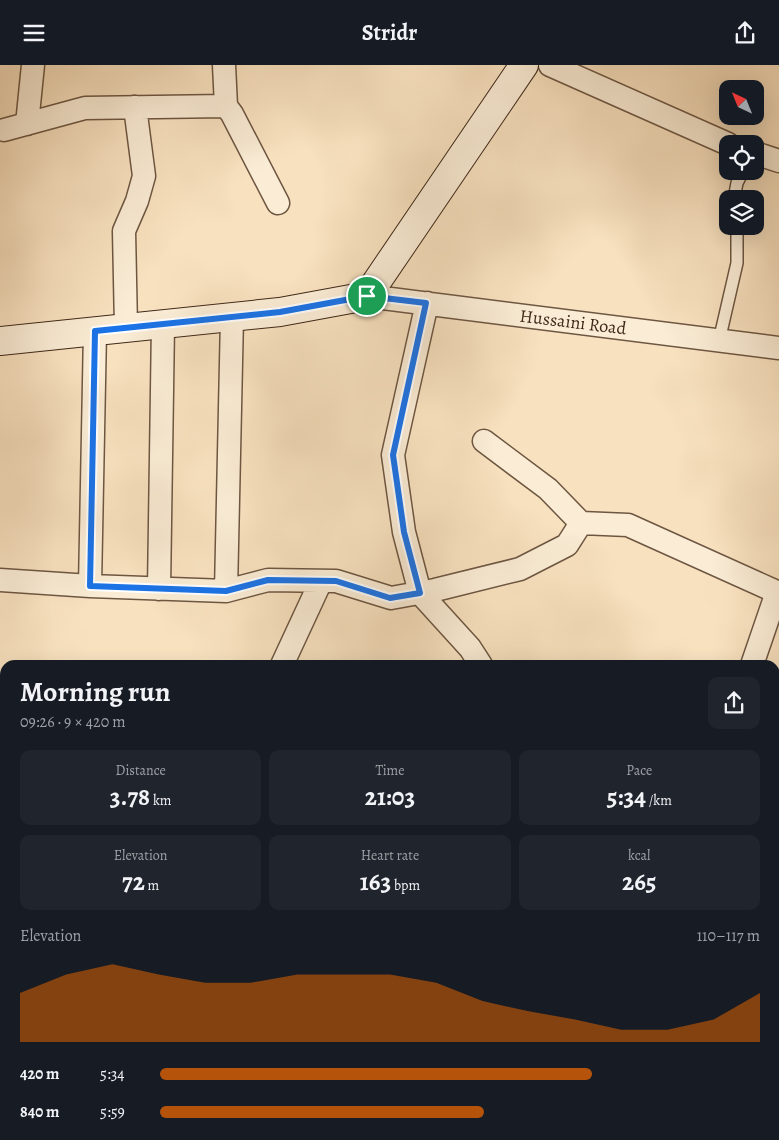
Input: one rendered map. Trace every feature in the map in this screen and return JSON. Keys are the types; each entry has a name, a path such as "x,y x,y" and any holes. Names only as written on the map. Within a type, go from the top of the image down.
{"main road":[{"path":"0,341 280,312 367,296 524,65"}],"street":[{"path":"27,124 33,65"},
{"path":"224,65 226,106 232,114 278,203"},
{"path":"550,65 719,140"},
{"path":"4,130 85,109 226,106"},
{"path":"126,328 124,231 137,201 144,176 135,107"},
{"path":"764,156 779,161"},
{"name":"Hussaini Road","path":"367,296 779,348"},
{"path":"426,303 393,455 404,532 420,593 470,649 477,660"},
{"path":"226,591 232,317"},
{"path":"159,589 163,324"},
{"path":"90,586 95,331"},
{"path":"484,441 548,489 580,523 628,525 778,592 754,660"},
{"path":"0,580 90,586 226,591 268,580 336,581 390,598 420,593 520,569 567,545 580,523"},
{"path":"284,660 321,581"}],"lane":[{"path":"719,341 737,263 738,235"}],"route":[{"path":"367,296 426,303 393,455 404,532 420,593 390,598 336,581 268,580 226,591 90,586 95,331 280,312 367,296"}]}
